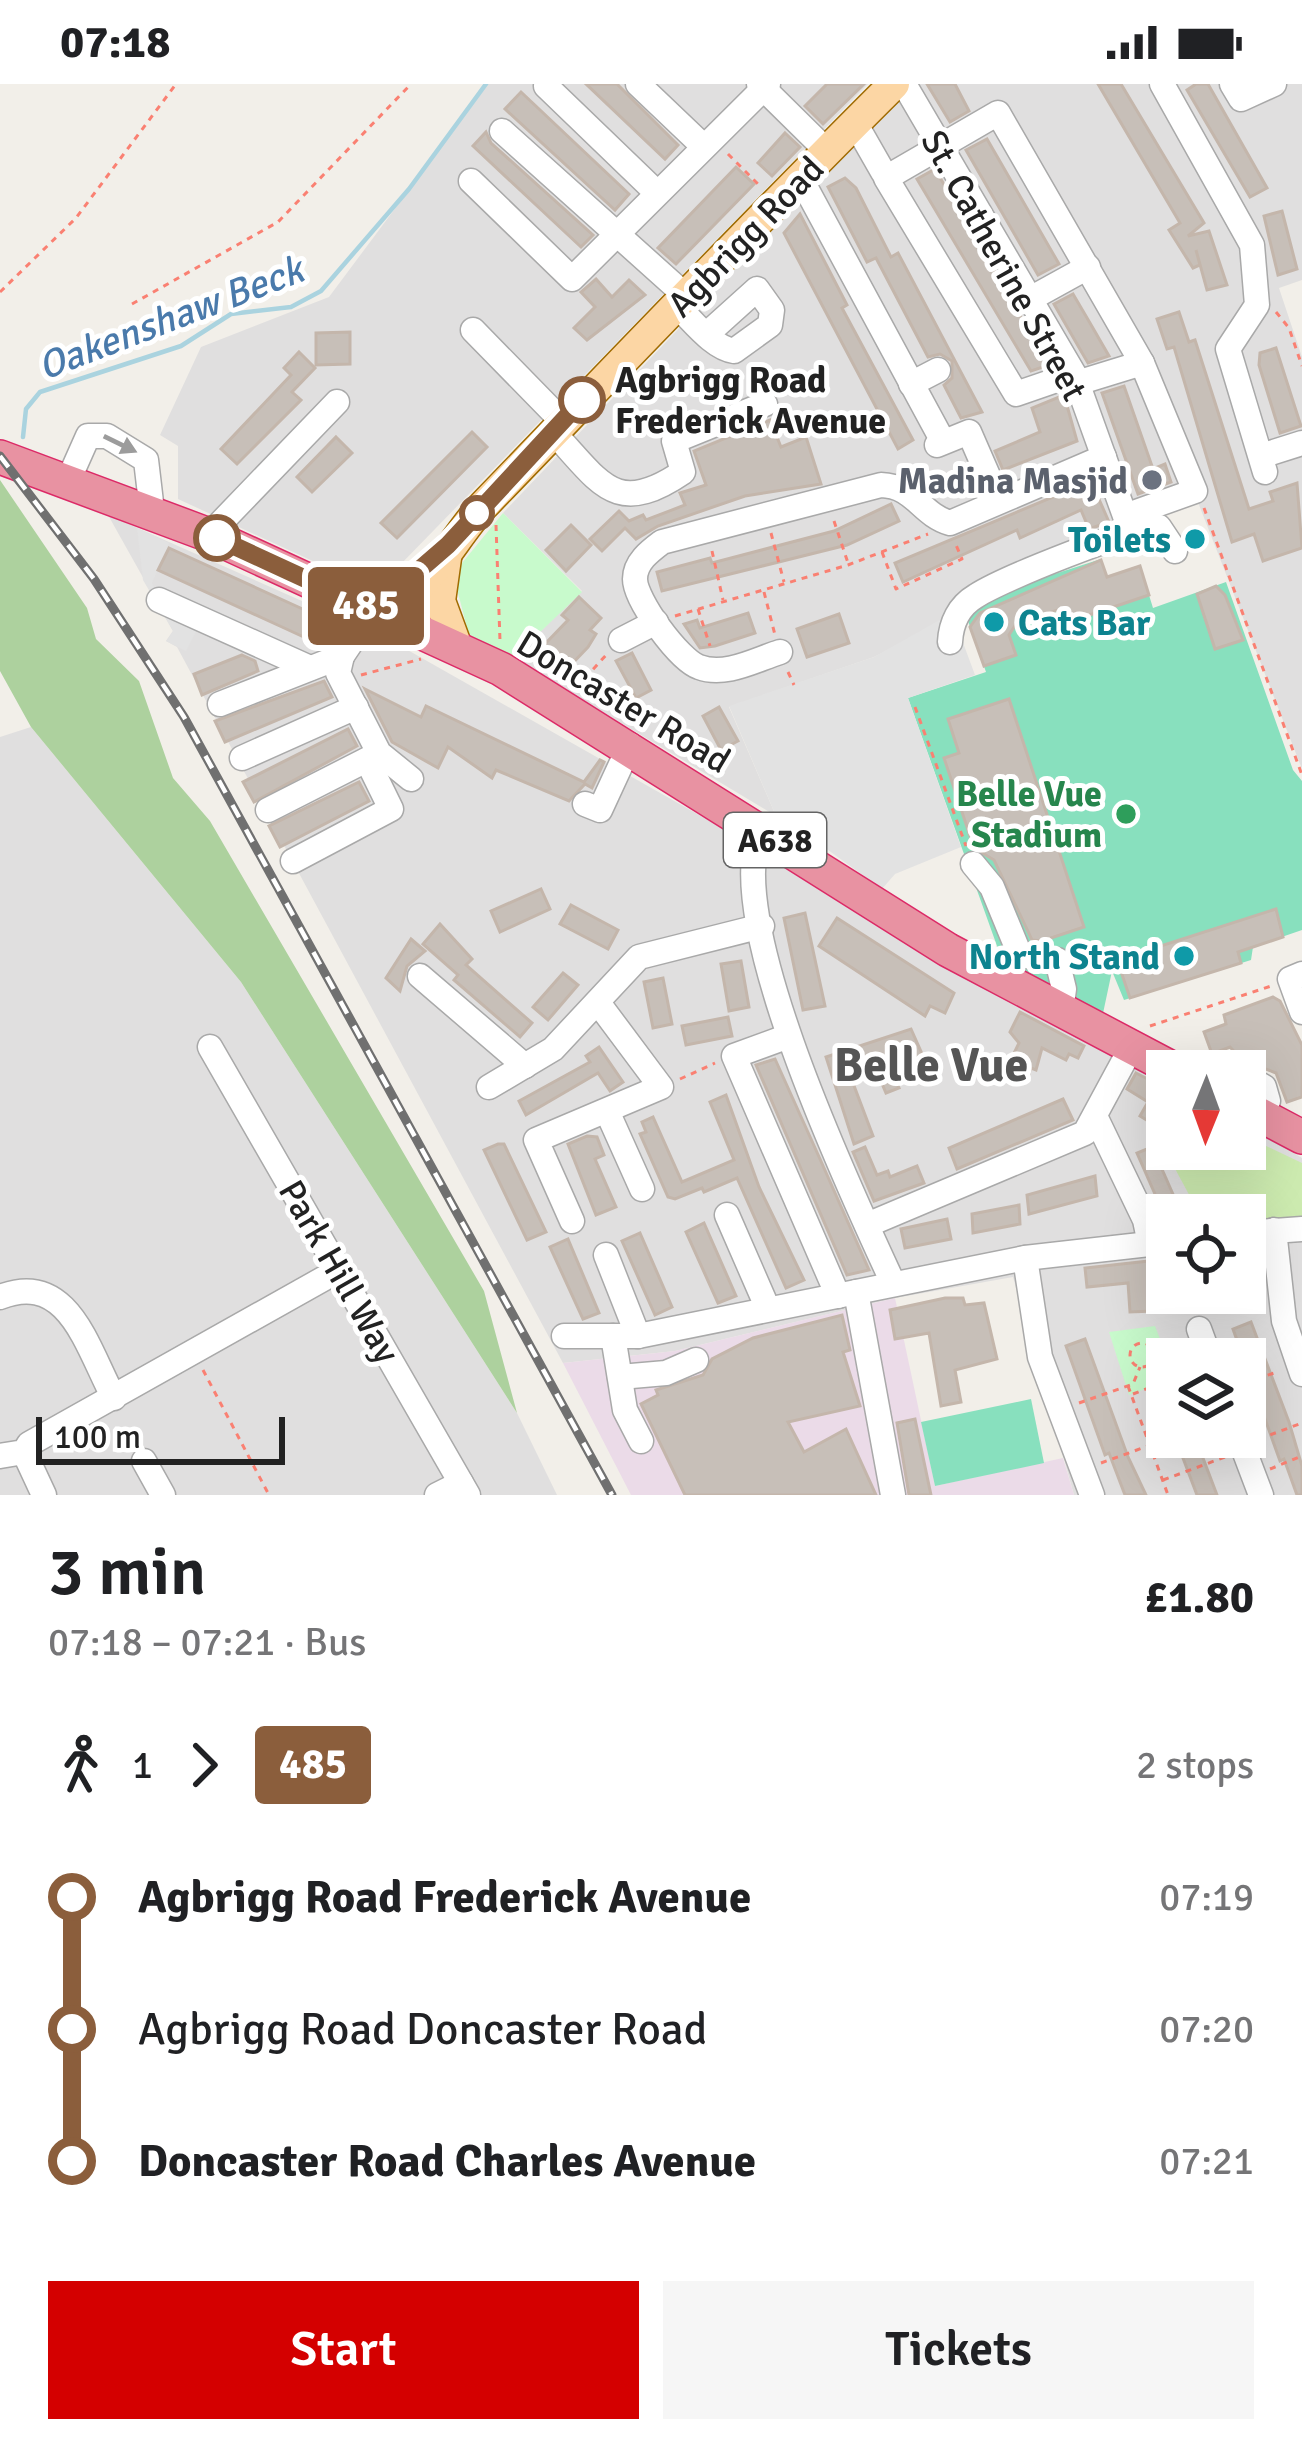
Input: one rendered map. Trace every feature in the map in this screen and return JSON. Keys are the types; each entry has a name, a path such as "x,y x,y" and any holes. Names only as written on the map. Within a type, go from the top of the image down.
{"highway":[{"name":"Doncaster Road","path":"0,457 209,535 501,669 948,950 1146,1055"},
{"path":"1266,1111 1302,1137"}],"main road":[{"name":"Agbrigg Road","path":"373,610 407,600 448,545 557,426 894,84"},
{"name":"Agbrigg Road","path":"373,610 448,545"},
{"path":"448,545 440,601 458,650"},
{"path":"323,587 367,592 404,583"}],"street":[{"path":"638,84 708,143"},
{"name":"St. Catherine Street","path":"904,84 1076,378 1125,516 1195,491"},
{"path":"1162,84 1247,230 1260,291 1228,349 1263,464 1302,443"},
{"path":"1232,84 1240,99 1274,84"},
{"path":"546,86 656,192"},
{"path":"471,181 572,279 764,86 826,152"},
{"path":"1142,363 1016,394 886,178 998,113 1142,363 1195,491"},
{"path":"855,123 884,172"},
{"path":"502,131 681,301 707,334"},
{"path":"801,179 938,441 969,432 999,501"},
{"path":"1030,299 1088,266"},
{"path":"473,330 609,490 626,497 652,493 682,472 674,441 765,404"},
{"path":"911,384 938,370"},
{"path":"209,535 337,402"},
{"path":"68,481 88,436 107,436 146,460 152,511"},
{"path":"777,640 721,670 688,661 656,622 635,584 639,565 662,542 826,497 899,486 914,494 924,512 949,525 1104,457"},
{"path":"950,642 959,611 976,596 1081,550 1143,527 1159,527 1174,551"},
{"path":"159,600 310,668"},
{"path":"293,861 391,809 342,668 373,610"},
{"path":"621,640 656,622"},
{"path":"220,704 310,668 342,668"},
{"path":"721,670 735,696"},
{"path":"242,758 356,707"},
{"path":"585,804 600,810 630,746"},
{"path":"373,756 411,779"},
{"path":"268,810 373,756"},
{"path":"761,832 753,865 785,1037 893,1283"},
{"path":"973,864 992,886 1020,955 1057,959 1064,989 1061,1010"},
{"path":"490,1087 553,1049 639,957 762,926"},
{"path":"420,976 525,1066"},
{"path":"1296,977 1302,1012"},
{"path":"572,1222 536,1140 661,1087 598,1004"},
{"path":"785,1037 734,1056 847,1294 893,1495"},
{"name":"Park Hill Way","path":"210,1047 465,1489"},
{"path":"867,1225 1085,1133 1125,1059"},
{"path":"608,1111 642,1189"},
{"path":"1095,1116 1146,1223"},
{"path":"728,1214 768,1310"},
{"path":"1266,1231 1302,1229"},
{"path":"1274,1230 1284,1322 1300,1369"},
{"path":"564,1336 626,1336 1025,1258 1146,1244"},
{"path":"606,1256 626,1336 620,1377 625,1410 641,1441"},
{"path":"1025,1258 1040,1357 1092,1495"},
{"path":"44,1495 12,1454 339,1270"},
{"path":"0,1298 21,1289 43,1289 64,1306 114,1398"},
{"path":"1199,1329 1202,1338"},
{"path":"620,1377 666,1373 696,1360"},
{"path":"144,1461 163,1495"},
{"path":"437,1495 465,1489"}],"path":[{"path":"0,292 76,218 176,84"},
{"path":"132,304 278,223 411,84"},
{"path":"708,143 778,203"},
{"path":"1260,291 1289,328 1302,367"},
{"path":"1195,491 1302,776"},
{"path":"495,494 501,669"},
{"path":"826,497 848,565"},
{"path":"766,514 784,584"},
{"path":"656,622 848,565 949,525 962,559 896,589 881,552"},
{"path":"707,530 724,602"},
{"path":"763,590 777,640"},
{"path":"698,609 721,670"},
{"path":"560,704 621,640"},
{"path":"342,668 458,650"},
{"path":"915,706 973,864"},
{"path":"1141,1026 1164,1026 1296,977"},
{"path":"661,1087 734,1056"},
{"path":"1140,1367 1130,1357 1138,1344 1146,1346"},
{"path":"194,1353 268,1495"},
{"path":"1060,1410 1128,1386 1146,1365"},
{"path":"1266,1378 1300,1369"},
{"path":"1128,1386 1146,1434"},
{"path":"1131,1394 1146,1389"},
{"path":"1266,1436 1302,1423"},
{"path":"1082,1469 1146,1446"},
{"path":"1257,1485 1302,1456"},
{"path":"1155,1458 1168,1495"},
{"path":"1163,1480 1211,1458"}],"shaded area":[{"path":"488,84 868,84 400,565 377,577 354,580 178,499 178,446 160,435 201,347 329,297"},
{"path":"912,84 1302,84 1302,280 1279,288 1302,357 1302,769 1194,492 874,657 729,707 776,816 513,658 582,591 503,513"},
{"path":"108,515 390,640 1146,1068 1146,1170 1266,1170 1266,1137 1302,1158 1302,1495 1074,1495 1013,1277 895,1298 675,1351 563,1363 177,647 166,641 173,631"},
{"path":"137,528 169,543 152,583 159,600 202,620 186,651 166,641 173,631 143,580"},
{"path":"952,613 975,675 908,698 961,847 895,874 882,889 817,842 794,836 796,831 776,816 729,706 874,657"},
{"path":"31,727 241,982 517,1413 557,1495 0,1495 0,737"},
{"path":"895,1298 935,1486 1063,1458 1074,1495 631,1495 563,1363 675,1351"}],"green space":[{"path":"0,480 87,608 96,639 139,681 173,778 210,821 484,1291 517,1413 241,982 31,727 0,671"},
{"path":"503,513 582,592 513,658 469,635 453,574"},
{"name":"Belle Vue Stadium","path":"1101,559 1107,577 1140,566 1153,608 1226,582 1293,770 1302,781 1302,930 1253,947 1251,960 1124,1000 1112,971 1102,1018 1006,971 908,698 986,672 968,621 971,610 993,594"},
{"path":"1266,1146 1302,1163 1302,1223 1266,1226 1266,1194 1189,1194 1176,1170 1266,1170"},
{"path":"1155,1326 1160,1338 1146,1338 1146,1389 1129,1395 1109,1332"},
{"path":"1031,1399 1044,1463 935,1486 921,1422"}],"building":[{"path":"586,84 617,84 678,145 665,159"},
{"path":"827,84 864,84 823,124 805,106"},
{"path":"927,84 955,84 969,111 950,122"},
{"path":"1098,84 1121,84 1204,223 1188,236 1209,231 1227,285 1207,290 1196,250 1200,265 1193,268 1169,230 1180,223"},
{"path":"1208,84 1267,188 1250,197 1187,90"},
{"path":"521,92 629,194 615,210 505,109"},
{"path":"486,132 491,143 593,235 581,247 473,146"},
{"path":"785,133 800,147 772,176 758,163"},
{"path":"987,139 1059,264 1038,275 966,150"},
{"path":"736,167 754,184 676,264 658,248"},
{"path":"935,169 1049,365 1031,371 917,179"},
{"path":"845,178 856,188 891,257 898,253 982,412 961,418 944,385 952,378 952,361 940,354 928,357 876,258 867,262 828,187"},
{"path":"1282,211 1297,269 1278,275 1264,216"},
{"path":"800,214 847,305 842,308 913,440 898,449 784,233"},
{"path":"596,279 612,297 629,280 645,295 587,340 574,328 595,307 581,292"},
{"path":"1073,294 1109,356 1088,363 1081,351 1054,304"},
{"path":"1179,312 1189,342 1195,340 1249,509 1273,501 1270,492 1297,483 1302,548 1263,561 1254,534 1232,542 1174,347 1167,349 1157,319"},
{"path":"350,332 350,364 316,365 316,333"},
{"path":"1276,348 1301,426 1280,433 1259,365 1260,353"},
{"path":"299,352 315,368 292,392 301,400 237,464 221,449 291,375 284,368"},
{"path":"1124,386 1153,469 1165,464 1171,482 1138,494 1102,393"},
{"path":"1064,395 1077,441 1003,470 995,451 1040,432 1032,408"},
{"path":"770,420 781,447 806,437 821,484 745,496 658,526 636,539 625,528 602,551 590,539 619,511 629,521 643,515 646,520 685,505 680,493 706,485 694,451"},
{"path":"472,432 487,447 397,538 381,523"},
{"path":"336,437 352,453 312,492 297,477"},
{"path":"1091,481 1109,522 1089,529 1081,510 1020,538 1017,530 903,582 895,563"},
{"path":"891,504 899,521 847,545 662,591 657,572 710,558 712,563 834,531"},
{"path":"571,525 591,545 566,571 546,550"},
{"path":"169,548 341,627 332,641 322,636 319,644 158,570"},
{"path":"1101,560 1107,577 1140,566 1149,595 1063,624 1058,610 1016,624 1009,635 1016,655 984,666 970,627 980,613"},
{"path":"1216,586 1225,595 1243,640 1215,649 1197,594"},
{"path":"579,597 601,618 590,630 596,634 588,647 568,668 542,647 568,620 562,615"},
{"path":"748,613 755,633 715,646 700,648 684,624 697,620 700,628"},
{"path":"839,614 849,643 807,657 797,629"},
{"path":"632,653 651,690 636,698 616,661"},
{"path":"242,655 255,661 258,671 202,695 194,674"},
{"path":"324,681 332,697 225,742 215,721"},
{"path":"365,689 421,717 426,706 584,782 600,760 604,762 592,788 585,784 569,801 496,770 492,778 448,747 438,768 392,742"},
{"path":"1009,699 1084,927 1042,941 1032,940 994,860 974,848 944,758 959,753 948,719"},
{"path":"719,707 738,741 721,750 703,716"},
{"path":"348,729 357,746 254,802 243,782"},
{"path":"359,782 369,801 280,847 269,826"},
{"path":"541,889 550,909 500,932 491,911"},
{"path":"571,905 618,930 608,949 560,924"},
{"name":"North Stand","path":"1276,909 1283,937 1238,952 1241,963 1130,998 1117,960"},
{"path":"805,913 825,1006 803,1010 784,918"},
{"path":"837,918 954,993 945,1013 930,1006 925,1016 819,946"},
{"path":"440,924 472,959 466,965 532,1023 520,1037 454,980 458,975 423,944"},
{"path":"411,939 425,951 407,966 400,991 386,978"},
{"path":"741,961 749,1007 729,1011 721,964"},
{"path":"563,973 578,985 548,1020 533,1007"},
{"path":"663,978 672,1024 653,1028 644,982"},
{"path":"1273,997 1280,1001 1302,1045 1302,1097 1287,1102 1276,1073 1266,1069 1266,1050 1211,1050 1204,1032 1226,1024 1224,1015"},
{"path":"1020,1012 1084,1046 1078,1058 1069,1054 1066,1060 1042,1048 1036,1070 1031,1068 1027,1079 1004,1074 1019,1043 1010,1032"},
{"path":"728,1017 732,1036 686,1045 682,1026"},
{"path":"911,1029 923,1056 891,1070 899,1088 886,1093 877,1072 853,1083 873,1136 854,1144 826,1057"},
{"path":"599,1047 623,1082 610,1091 598,1073 526,1115 519,1101 590,1062 586,1056"},
{"path":"775,1059 869,1270 847,1275 756,1065"},
{"path":"1136,1073 1146,1078 1146,1101 1127,1089"},
{"path":"726,1095 759,1187 804,1280 786,1288 737,1178 704,1192 702,1188 675,1199 668,1197 640,1134 646,1132 642,1122 653,1117 682,1182 734,1160 710,1102"},
{"path":"1063,1099 1073,1120 957,1169 949,1148"},
{"path":"597,1137 604,1155 595,1159 616,1207 596,1215 568,1144"},
{"path":"504,1144 546,1232 527,1240 484,1150"},
{"path":"865,1147 877,1175 888,1171 890,1177 917,1166 924,1183 874,1201 853,1152"},
{"path":"1146,1149 1146,1170 1162,1170 1173,1194 1155,1194 1137,1153"},
{"path":"1095,1176 1097,1196 1029,1214 1027,1195"},
{"path":"1019,1205 1020,1224 973,1233 972,1214"},
{"path":"947,1219 951,1239 905,1248 901,1229"},
{"path":"704,1223 736,1296 718,1303 686,1232"},
{"path":"640,1233 672,1307 655,1315 622,1241"},
{"path":"568,1239 599,1313 583,1319 550,1247"},
{"path":"1146,1261 1146,1311 1130,1312 1128,1283 1087,1287 1085,1268"},
{"path":"963,1298 965,1305 984,1303 997,1359 955,1370 961,1402 941,1406 929,1333 895,1339 890,1310"},
{"path":"842,1315 850,1350 843,1352 860,1406 788,1422 804,1452 846,1429 876,1495 685,1495 641,1404 658,1395 656,1390 703,1375 712,1359 753,1338"},
{"path":"1251,1322 1257,1338 1236,1338 1233,1329"},
{"path":"1085,1339 1146,1495 1125,1495 1109,1453 1105,1455 1066,1346"},
{"path":"1266,1361 1302,1466 1302,1495 1297,1495 1284,1459 1280,1461 1266,1422"},
{"path":"915,1419 931,1495 909,1495 897,1423"},
{"path":"1183,1458 1203,1458 1217,1495 1197,1495"}],"waterway":[{"name":"Oakenshaw Beck","path":"23,437 26,409 40,392 181,346 231,314 291,307 321,291 409,189 486,84"}],"railway":[{"path":"0,456 94,579 184,717 612,1495"}],"bus line":[{"name":"485","path":"217,538 373,610 448,545 582,400"}],"place":[{"name":"Agbrigg Road Frederick Avenue","path":"582,400"},
{"name":"Madina Masjid","path":"1152,480"},
{"name":"Toilets","path":"1195,539"},
{"name":"Cats Bar","path":"994,622"},
{"name":"Belle Vue Stadium","path":"1126,814"},
{"name":"North Stand","path":"1184,956"}],"district":[{"name":"Belle Vue","path":"931,1064"}]}
